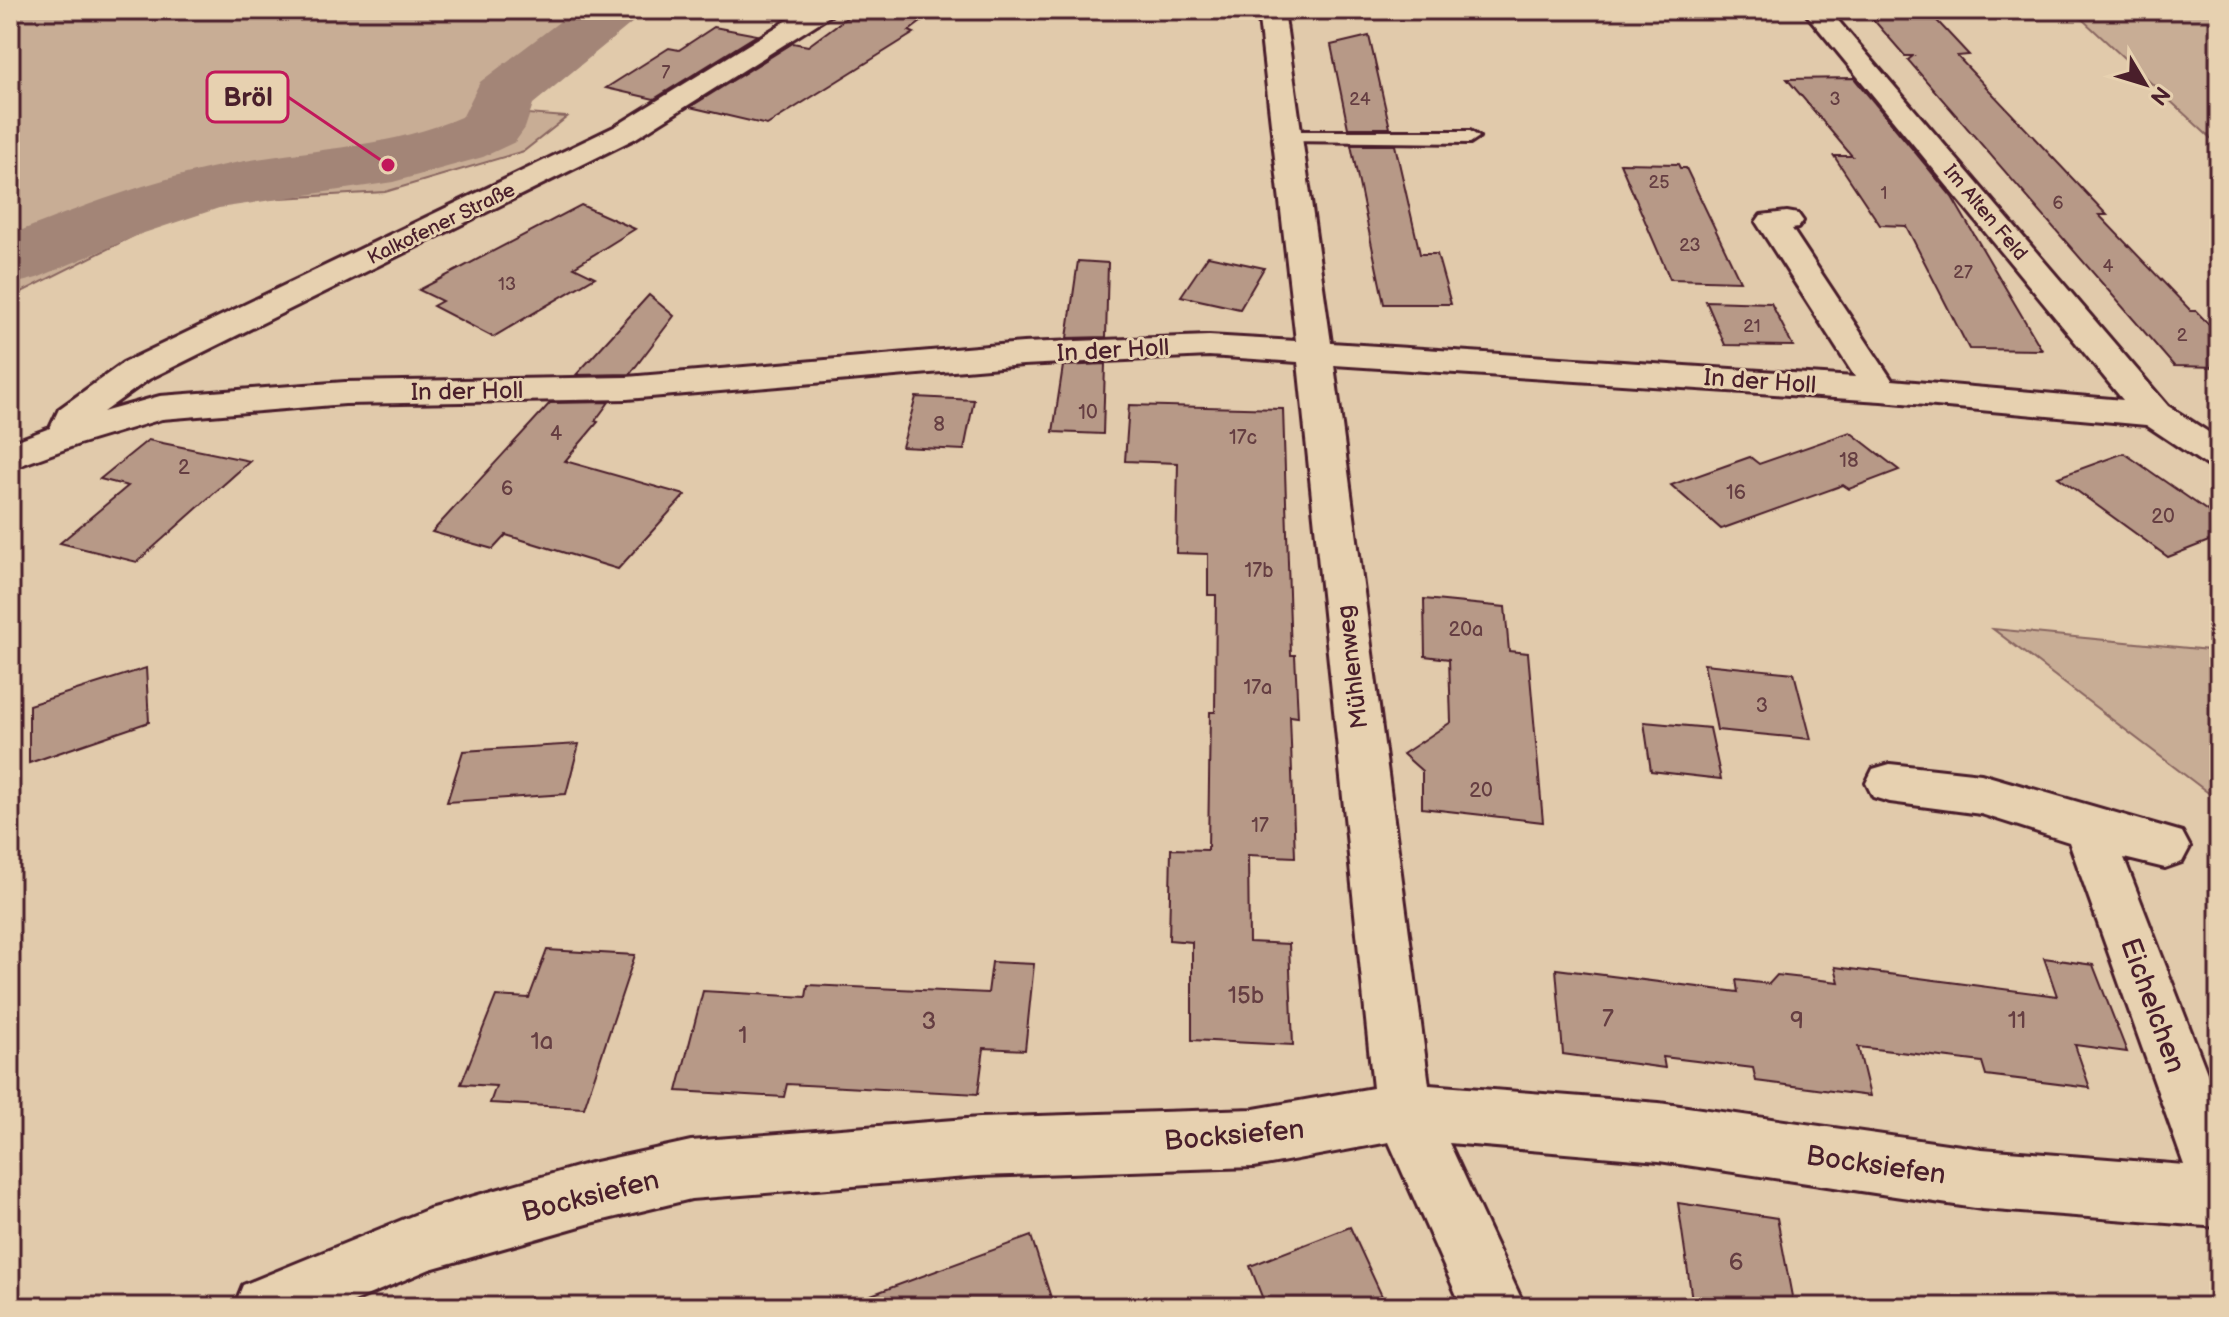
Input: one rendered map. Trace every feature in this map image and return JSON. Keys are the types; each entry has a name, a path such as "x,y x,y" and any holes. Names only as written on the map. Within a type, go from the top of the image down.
{"street":[{"name":"Kalkofener Straße","path":"66,435 72,417 136,371 626,132 822,10"},
{"name":"Mühlenweg","path":"1271,10 1404,1111 1494,1307"},
{"name":"Im Alten Feld","path":"1816,10 2155,414"},
{"path":"1787,221 1772,222 1881,390"},
{"name":"In der Holl","path":"66,435 160,408 345,393 627,388 1023,354 1193,346 1314,351 1881,390 2155,414"},
{"path":"2155,414 2219,456"},
{"path":"10,457 66,435"},
{"path":"1890,783 1981,794 2088,828 2165,847"},
{"name":"Eichelchen","path":"2088,828 2219,1181"},
{"name":"Bocksiefen","path":"265,1307 429,1239 591,1193 691,1170 979,1147 1254,1138 1404,1111 1659,1132 1982,1179 2219,1197"}],"lane":[{"path":"1287,137 1470,137"}],"shaded area":[{"path":"10,10 637,10 580,45 514,113 567,117 524,151 385,192 209,202 187,209 10,298"},
{"path":"2069,10 2219,10 2219,146 2083,20"},
{"path":"1993,629 2219,651 2219,801"}],"building":[{"path":"857,10 937,10 909,31 914,33 767,125 690,107 793,43 808,46"},
{"path":"1865,10 1927,10 1969,55 1957,56 2107,215 2099,215 2191,311 2196,311 2219,335 2219,367 2174,366 1908,60 1913,56 1905,56"},
{"path":"714,27 757,35 654,99 606,88 669,48 679,50"},
{"path":"1369,36 1390,128 1348,128 1331,45"},
{"path":"1854,78 1952,197 2042,350 1969,349 1906,226 1880,225 1834,156 1852,156 1787,79"},
{"path":"1351,145 1395,145 1420,254 1437,254 1451,304 1384,304"},
{"path":"1620,163 1678,164 1680,168 1686,168 1740,281 1670,279"},
{"path":"581,205 635,229 574,267 595,277 493,337 433,306 442,301 419,290"},
{"path":"1208,256 1264,268 1240,309 1181,296"},
{"path":"1078,261 1108,263 1106,337 1067,338"},
{"path":"649,295 674,316 630,374 576,375"},
{"path":"1706,301 1771,303 1793,346 1725,345"},
{"path":"1105,364 1103,434 1053,432 1063,366"},
{"path":"916,397 974,400 964,450 902,447"},
{"path":"609,402 595,421 598,422 565,461 685,495 618,569 506,535 493,549 432,532 550,403"},
{"path":"1129,405 1283,409 1291,655 1295,655 1298,717 1290,716 1295,857 1248,855 1249,942 1289,944 1293,1045 1192,1040 1192,942 1169,940 1171,849 1208,850 1210,712 1215,712 1216,595 1208,595 1208,554 1176,553 1178,463 1125,461"},
{"path":"1850,432 1899,470 1849,489 1843,485 1721,529 1671,485 1750,457 1759,464"},
{"path":"148,440 250,461 137,562 60,543 128,486 100,479"},
{"path":"2124,453 2219,519 2219,537 2168,557 2058,477"},
{"path":"1424,599 1505,607 1509,651 1528,653 1543,822 1422,808 1422,771 1403,754 1451,722 1449,659 1425,656"},
{"path":"1704,664 1794,673 1811,739 1717,730"},
{"path":"146,668 149,722 29,763 29,705"},
{"path":"1644,722 1710,728 1721,779 1651,771"},
{"path":"579,744 566,794 447,802 463,751"},
{"path":"547,950 635,955 584,1108 490,1103 496,1086 461,1084 496,996 529,998"},
{"path":"2044,958 2093,965 2127,1052 2075,1045 2090,1088 1986,1075 1982,1062 1858,1047 1870,1096 1756,1081 1753,1068 1663,1057 1665,1068 1563,1054 1556,969 1738,992 1736,980 1769,984 1777,975 1839,982 1835,967 2057,996"},
{"path":"992,962 1034,964 1025,1050 984,1048 978,1094 787,1084 784,1097 677,1091 703,991 806,997 808,985 988,993"},
{"path":"1678,1203 1777,1218 1794,1307 1693,1307"},
{"path":"1350,1227 1387,1307 1266,1307 1250,1266"},
{"path":"1031,1236 1054,1307 853,1307 852,1302"}],"waterway":[{"path":"10,262 115,219 196,193 259,179 393,161 459,143 492,128 503,96 612,10"}],"place":[{"name":"Bröl","path":"388,165"}]}
